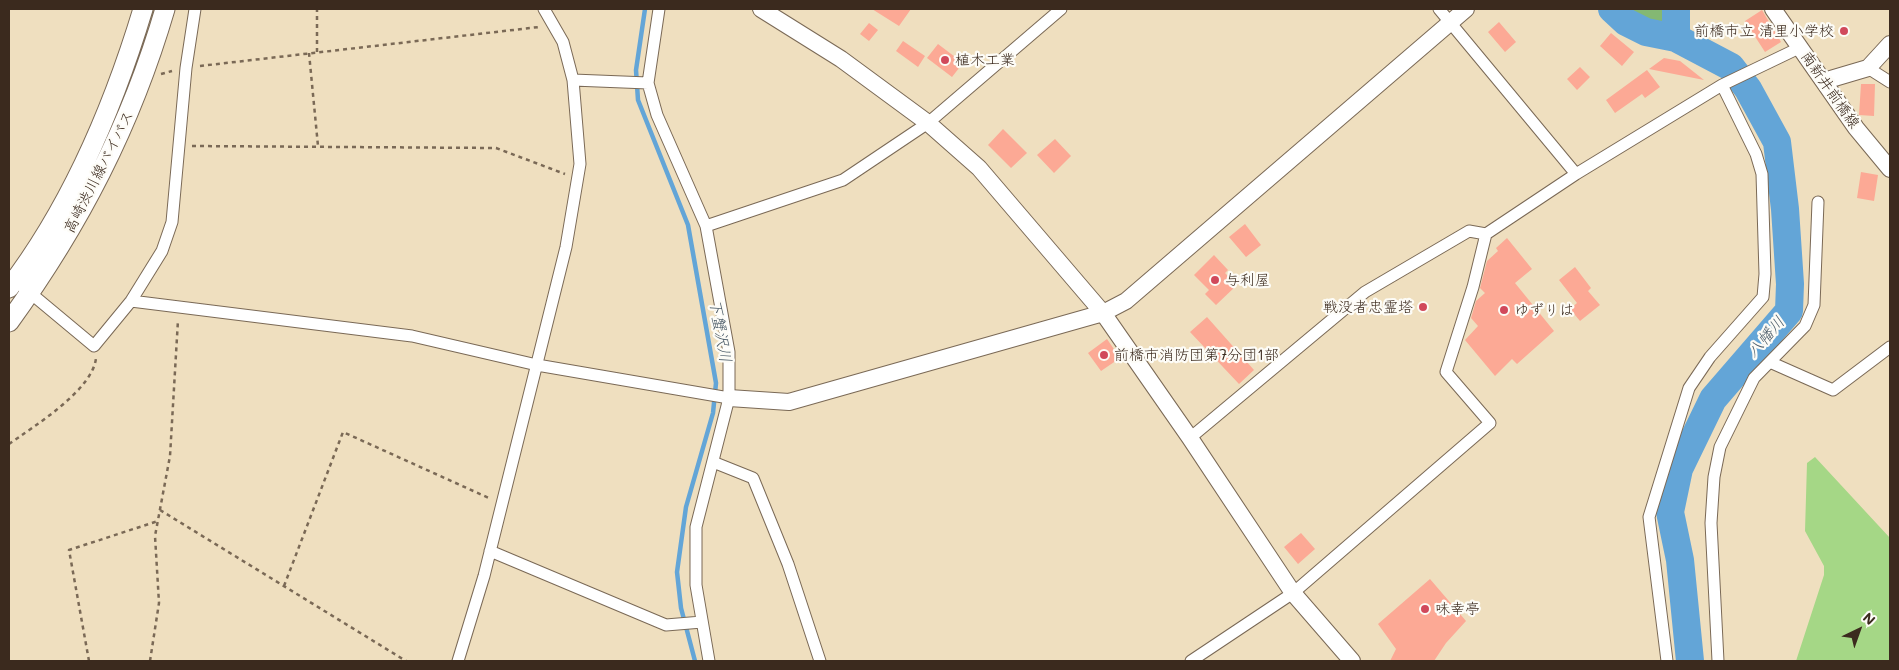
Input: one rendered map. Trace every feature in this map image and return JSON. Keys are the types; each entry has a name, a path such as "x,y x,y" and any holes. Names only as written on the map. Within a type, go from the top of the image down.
{"main road":[{"name":"高崎渋川線バイパス","path":"11,281 47,229 98,135 116,92 144,9"},
{"name":"高崎渋川線バイパス","path":"9,322 30,294 89,198 115,145 149,63 165,9"}],"street":[{"path":"11,281 94,346 131,301 162,252 172,222 186,68 195,9"},
{"path":"458,661 490,551 566,247 580,164 573,80 564,42 544,9"},
{"path":"659,9 648,83 657,115 706,226 729,352 729,398 696,527 696,585 709,661"},
{"path":"761,9 841,60 928,123 979,168 1103,313 1190,438 1293,593 1352,661"},
{"path":"706,226 843,180 928,123 1060,9"},
{"path":"1439,9 1576,174"},
{"path":"131,301 412,336 537,365 729,398 788,402 1103,313 1126,301 1466,9"},
{"name":"南新井前橋線","path":"1773,9 1856,128 1890,169"},
{"path":"1824,81 1868,68 1890,44"},
{"path":"1191,661 1293,593 1490,423 1446,372 1473,288 1486,234 1576,174 1725,84 1799,48"},
{"path":"1868,68 1890,82"},
{"path":"573,80 648,83"},
{"path":"1667,661 1649,518 1689,388 1710,357 1763,297 1765,274 1762,174 1756,154 1725,84"},
{"path":"1718,661 1710,523 1714,477 1720,447 1754,378 1772,363 1805,326 1814,305 1818,202"},
{"path":"1190,438 1365,292 1469,231 1486,234"},
{"path":"1772,363 1833,390 1890,347"},
{"path":"712,462 753,478 788,564 817,661"},
{"path":"490,551 666,625 702,622"}],"path":[{"path":"316,53 317,9"},
{"path":"161,74 186,68 553,25"},
{"path":"309,54 318,146"},
{"path":"178,146 496,148 578,179"},
{"path":"150,661 160,603 155,536 170,456 179,307"},
{"path":"9,444 63,405 85,380 96,360 94,346"},
{"path":"284,586 343,432 502,504"},
{"path":"160,510 406,661"},
{"path":"89,661 69,550 158,522"}],"green space":[{"path":"1624,9 1670,9 1670,29 1637,19"},
{"path":"1815,457 1890,538 1890,661 1796,661 1824,575 1824,566 1805,531 1807,463"}],"building":[{"path":"872,9 911,9 899,26"},
{"path":"1762,10 1781,42 1765,52 1745,21"},
{"path":"1499,22 1516,42 1505,52 1488,32"},
{"path":"869,23 878,30 869,41 860,34"},
{"path":"1611,33 1634,52 1622,66 1600,46"},
{"path":"903,41 925,56 918,67 896,51"},
{"name":"植木工業","path":"938,44 963,63 952,77 927,58"},
{"path":"1664,58 1680,61 1704,80 1649,69"},
{"path":"1580,67 1590,77 1577,90 1567,79"},
{"path":"1647,70 1660,87 1645,98 1642,94 1615,113 1606,100"},
{"path":"1861,84 1875,84 1874,116 1859,115"},
{"path":"1003,129 1027,153 1011,168 988,145"},
{"path":"1055,139 1071,156 1054,173 1037,155"},
{"path":"1861,172 1878,175 1874,201 1857,198"},
{"path":"1245,224 1261,245 1246,257 1229,237"},
{"name":"ゆずりは","path":"1507,238 1532,269 1515,283 1554,331 1517,364 1512,359 1495,376 1465,340 1478,326 1471,318 1476,301 1485,293 1480,288 1487,261 1498,251 1496,248"},
{"name":"与利屋","path":"1214,255 1228,270 1225,273 1237,285 1216,305 1205,294 1209,290 1194,275"},
{"path":"1575,267 1591,288 1588,291 1600,305 1580,321 1570,309 1577,303 1559,280"},
{"path":"1207,317 1254,370 1239,384 1190,332"},
{"name":"前橋市消防団第7分団1部","path":"1107,339 1120,358 1101,371 1088,353"},
{"path":"1301,533 1315,549 1298,564 1284,547"},
{"path":"1430,579 1466,621 1446,643 1434,661 1390,661 1396,649 1378,624"}],"waterway":[{"name":"下蟹沢川","path":"645,9 636,70 638,100 688,225 716,383 713,413 686,507 677,572 681,608 695,661"},
{"name":"八幡川","path":"1612,9 1626,22 1646,32 1676,38 1731,67 1748,89 1777,142 1785,209 1790,284 1789,311 1713,399 1679,469 1670,512 1680,560 1690,661"},
{"name":"八幡川","path":"1676,9 1676,38"}],"place":[{"name":"前橋市立 清里小学校","path":"1844,31"},
{"name":"植木工業","path":"945,60"},
{"name":"与利屋","path":"1215,280"},
{"name":"戦没者忠霊塔","path":"1423,307"},
{"name":"ゆずりは","path":"1504,310"},
{"name":"前橋市消防団第7分団1部","path":"1104,355"},
{"name":"味幸亭","path":"1425,609"}]}
